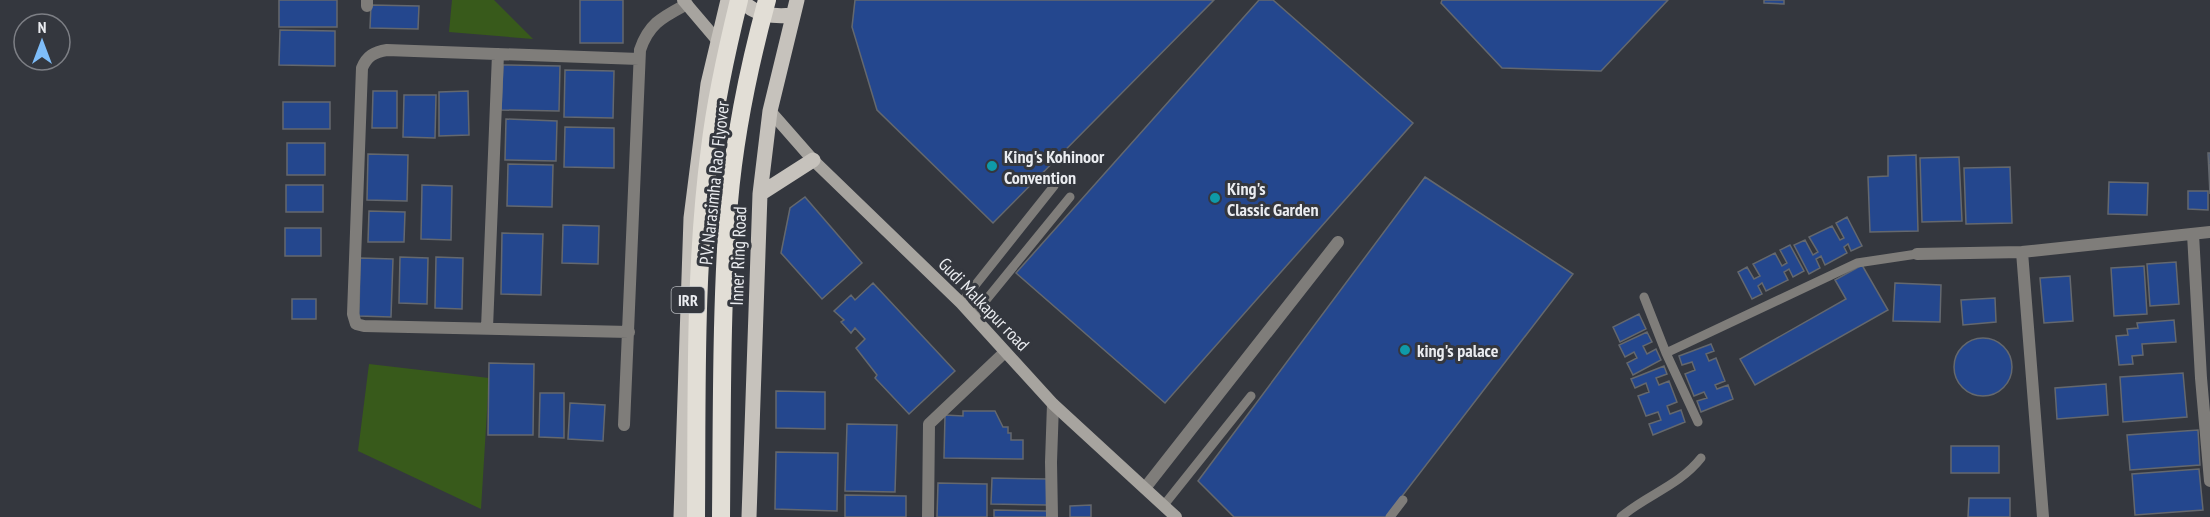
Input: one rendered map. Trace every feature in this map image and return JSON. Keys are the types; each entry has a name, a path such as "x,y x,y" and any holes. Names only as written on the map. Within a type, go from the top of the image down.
{"highway":[{"name":"P.V. Narasimha Rao Flyover","path":"696,517 699,288 704,197 718,94 741,0"},
{"name":"P.V. Narasimha Rao Flyover","path":"721,517 729,201 743,98 767,0"}],"main road":[{"name":"IRR","path":"681,517 691,218 708,84 728,0"},
{"path":"741,0 747,6 773,17 795,7"},
{"name":"Inner Ring Road","path":"749,517 760,194 770,111 795,7"},
{"path":"760,194 813,160"}],"street":[{"path":"624,425 639,59 643,40 648,30 660,19 685,2 717,40"},
{"path":"629,332 356,324 354,320 362,69 369,56 387,50 639,59"},
{"path":"487,328 498,54"},
{"name":"Gudi Malkapur road","path":"770,111 813,160 961,303 1053,404 1176,517"},
{"path":"1917,254 2022,252 2210,232"},
{"path":"2193,234 2205,377 2210,481"},
{"path":"1145,488 1338,242"},
{"path":"2022,252 2043,517"},
{"path":"928,517 929,424 1005,352"},
{"path":"1052,517 1053,404"}],"lane":[{"path":"961,303 1054,186"},
{"path":"973,316 1070,197"},
{"path":"1666,353 1857,263 1917,254"},
{"path":"1644,297 1666,353 1698,422"},
{"path":"1164,505 1251,396"},
{"path":"1621,517 1670,487 1693,468 1701,458"},
{"path":"1390,517 1403,500"}],"green space":[{"path":"452,0 494,0 533,39 449,32"},
{"path":"369,364 489,378 481,509 358,451"}],"building":[{"path":"279,0 337,0 337,27 279,27"},
{"path":"580,0 623,0 623,43 580,43"},
{"name":"King's Kohinoor Convention","path":"855,0 1214,0 993,223 877,110 852,27"},
{"name":"King's Classic Garden","path":"1259,0 1273,0 1413,123 1165,403 1016,273"},
{"path":"1442,0 1668,0 1601,71 1502,68 1441,3"},
{"path":"1764,0 1784,0 1784,4 1764,3"},
{"path":"371,5 419,6 418,29 370,28"},
{"path":"280,30 335,31 335,66 279,65"},
{"path":"503,65 560,66 559,111 501,110"},
{"path":"565,70 614,71 613,118 564,117"},
{"path":"373,91 397,91 397,128 372,128"},
{"path":"468,91 469,135 439,136 439,92"},
{"path":"404,95 436,95 435,138 403,137"},
{"path":"283,102 330,102 330,129 283,129"},
{"path":"506,119 557,121 556,161 505,160"},
{"path":"565,127 614,128 614,168 564,167"},
{"path":"287,143 325,143 325,175 287,175"},
{"path":"2208,153 2210,153 2210,194"},
{"path":"368,154 408,155 407,201 367,200"},
{"path":"1916,155 1918,231 1870,232 1868,177 1888,176 1888,156"},
{"path":"1959,157 1962,221 1922,222 1920,158"},
{"path":"508,164 553,165 552,207 507,206"},
{"path":"2010,167 2012,223 1966,224 1964,168"},
{"name":"king's palace","path":"1425,177 1573,274 1386,517 1234,517 1198,481"},
{"path":"2109,182 2148,183 2147,215 2108,214"},
{"path":"286,185 323,185 323,212 286,212"},
{"path":"422,185 452,186 451,240 421,239"},
{"path":"2188,191 2208,191 2208,210 2188,209"},
{"path":"805,197 862,263 822,299 781,253 790,208"},
{"path":"369,211 405,212 404,242 368,242"},
{"path":"1847,217 1862,246 1851,251 1848,244 1844,247 1847,253 1825,265 1821,256 1816,259 1820,268 1809,274 1794,245 1805,240 1813,255 1818,252 1809,237 1832,226 1840,240 1844,238 1836,223"},
{"path":"563,225 599,226 598,264 562,263"},
{"path":"285,228 321,228 321,256 285,256"},
{"path":"502,233 543,234 541,295 501,294"},
{"path":"1790,245 1804,271 1793,277 1789,269 1784,272 1788,280 1766,291 1762,283 1758,286 1762,294 1752,299 1738,272 1747,267 1754,279 1760,276 1753,264 1775,253 1782,266 1787,263 1780,250"},
{"path":"400,257 428,258 427,304 399,303"},
{"path":"436,257 463,258 462,309 435,308"},
{"path":"360,258 393,259 391,317 359,316"},
{"path":"2176,262 2179,304 2150,306 2147,264"},
{"path":"1862,265 1888,310 1755,385 1740,359 1846,299 1835,280"},
{"path":"2144,266 2147,314 2114,316 2111,268"},
{"path":"2070,276 2073,321 2044,323 2040,278"},
{"path":"873,283 955,371 909,414 875,378 877,375 856,348 865,339 855,328 851,333 841,322 844,320 834,311 851,295 855,300"},
{"path":"1895,283 1941,285 1940,322 1893,321"},
{"path":"1995,298 1996,322 1963,325 1961,300"},
{"path":"292,299 316,299 316,319 292,319"},
{"path":"1639,314 1646,329 1620,342 1613,327"},
{"path":"2174,320 2176,342 2142,344 2143,355 2132,356 2133,364 2119,365 2116,336 2128,335 2127,329 2138,328 2137,323"},
{"path":"1647,332 1652,342 1643,346 1647,354 1656,349 1661,360 1633,375 1627,363 1637,358 1634,352 1625,357 1619,345"},
{"path":"1977,338 1989,338 1999,342 2008,351 2012,373 2004,388 1989,396 1977,396 1967,392 1958,383 1954,373 1954,361 1958,351 1967,342"},
{"path":"1711,344 1714,351 1706,354 1709,361 1716,358 1725,381 1715,385 1717,389 1728,385 1733,399 1701,412 1697,401 1707,398 1704,392 1694,396 1685,374 1695,370 1692,362 1682,365 1679,356"},
{"path":"489,363 534,364 533,435 488,435"},
{"path":"1664,366 1667,374 1656,378 1659,385 1669,381 1677,402 1667,406 1670,414 1681,410 1685,422 1653,435 1649,424 1661,420 1658,412 1646,416 1638,396 1649,392 1646,383 1635,388 1631,379"},
{"path":"2183,373 2187,417 2123,422 2120,377"},
{"path":"2106,384 2108,415 2057,419 2055,388"},
{"path":"776,391 825,392 825,429 776,428"},
{"path":"540,393 564,393 564,438 539,437"},
{"path":"570,403 605,405 603,441 568,439"},
{"path":"963,411 995,411 1003,427 1008,427 1011,440 1023,440 1023,459 944,458 945,415 963,416"},
{"path":"847,424 897,425 895,492 845,491"},
{"path":"2198,430 2200,465 2130,470 2127,435"},
{"path":"1951,446 1999,446 1999,473 1951,473"},
{"path":"776,452 838,453 837,511 775,509"},
{"path":"2199,469 2203,510 2135,515 2132,474"},
{"path":"992,478 1048,479 1047,505 991,504"},
{"path":"938,483 987,484 987,517 937,517"},
{"path":"845,495 906,496 906,517 845,517"},
{"path":"1969,498 2010,498 2010,517 1968,517"},
{"path":"1091,505 1091,517 1070,517 1070,506"},
{"path":"994,510 1047,511 1047,517 994,517"}],"place":[{"name":"King's Kohinoor Convention","path":"992,166"},
{"name":"King's Classic Garden","path":"1215,198"},
{"name":"king's palace","path":"1405,350"}]}
